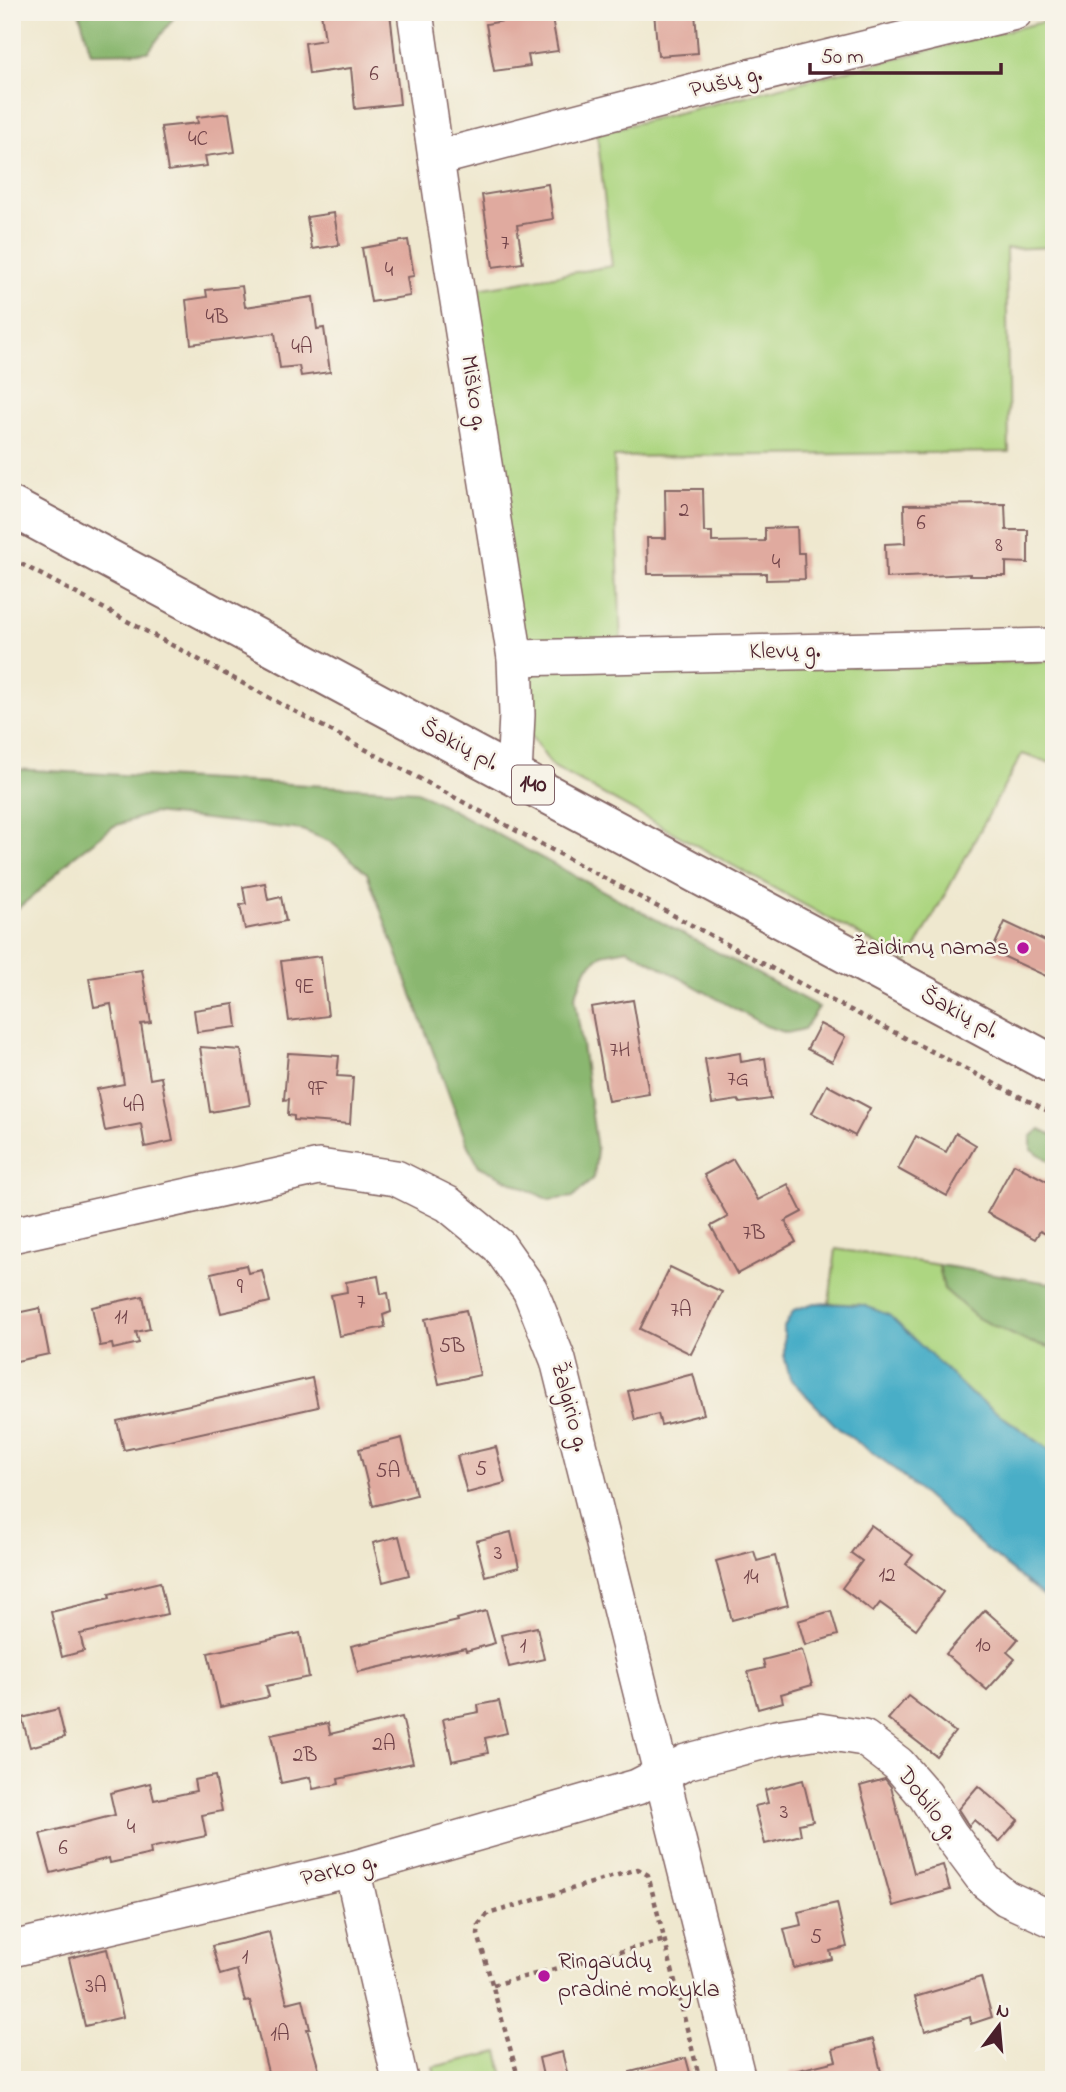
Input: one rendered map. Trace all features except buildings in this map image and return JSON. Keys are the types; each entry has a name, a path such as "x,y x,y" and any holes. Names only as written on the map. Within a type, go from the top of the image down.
{"main road":[{"name":"Šakių pl.","path":"12,507 1054,1065"}],"street":[{"name":"Miško g.","path":"415,12 443,207 515,658 517,715 514,775"},
{"name":"Pušų g.","path":"437,158 749,77 1015,12"},
{"name":"Klevų g.","path":"515,658 1054,646"},
{"name":"Žalgirio g.","path":"12,1235 319,1167 397,1178 448,1204 499,1245 530,1290 558,1360 738,2080"},
{"name":"Dobilo g.","path":"661,1775 686,1762 776,1738 819,1731 864,1738 898,1764 925,1795 985,1881 1006,1898 1054,1920"},
{"name":"Parko g.","path":"12,1948 352,1869 637,1787 661,1775"},
{"path":"352,1869 400,2080"}],"path":[{"path":"12,559 827,998 1054,1114"},
{"path":"519,2080 478,1934 478,1924 488,1914 638,1870 648,1875 700,2080"},
{"path":"493,1985 665,1940"}],"green space":[{"path":"79,12 178,12 148,52 91,53"},
{"path":"1054,19 1054,247 1006,249 1009,452 614,457 622,672 1054,661 1054,764 1022,754 908,962 552,766 531,736 472,290 612,266 597,133"},
{"path":"12,769 417,791 819,1007 804,1029 787,1033 766,1026 628,949 602,954 586,969 575,996 597,1150 594,1178 573,1197 549,1200 479,1166 468,1146 367,873 331,842 302,830 153,813 114,826 73,857 12,913"},
{"path":"1040,1129 1054,1136 1054,1164 1031,1149 1031,1137"},
{"path":"836,1249 939,1265 944,1289 1026,1341 1054,1348 1054,1453 971,1394 863,1305 829,1303"},
{"path":"939,1265 1049,1283 1054,1280 1054,1348 1026,1341 977,1318 944,1289"},
{"path":"498,2052 505,2080 436,2080 433,2067"}],"water":[{"path":"814,1303 863,1305 889,1315 971,1394 1054,1453 1054,1605 891,1466 839,1429 790,1379 784,1355 784,1327 794,1310"}],"place":[{"name":"Žaidimų namas","path":"1023,948"},
{"name":"Ringaudų pradinė mokykla","path":"544,1976"}]}
